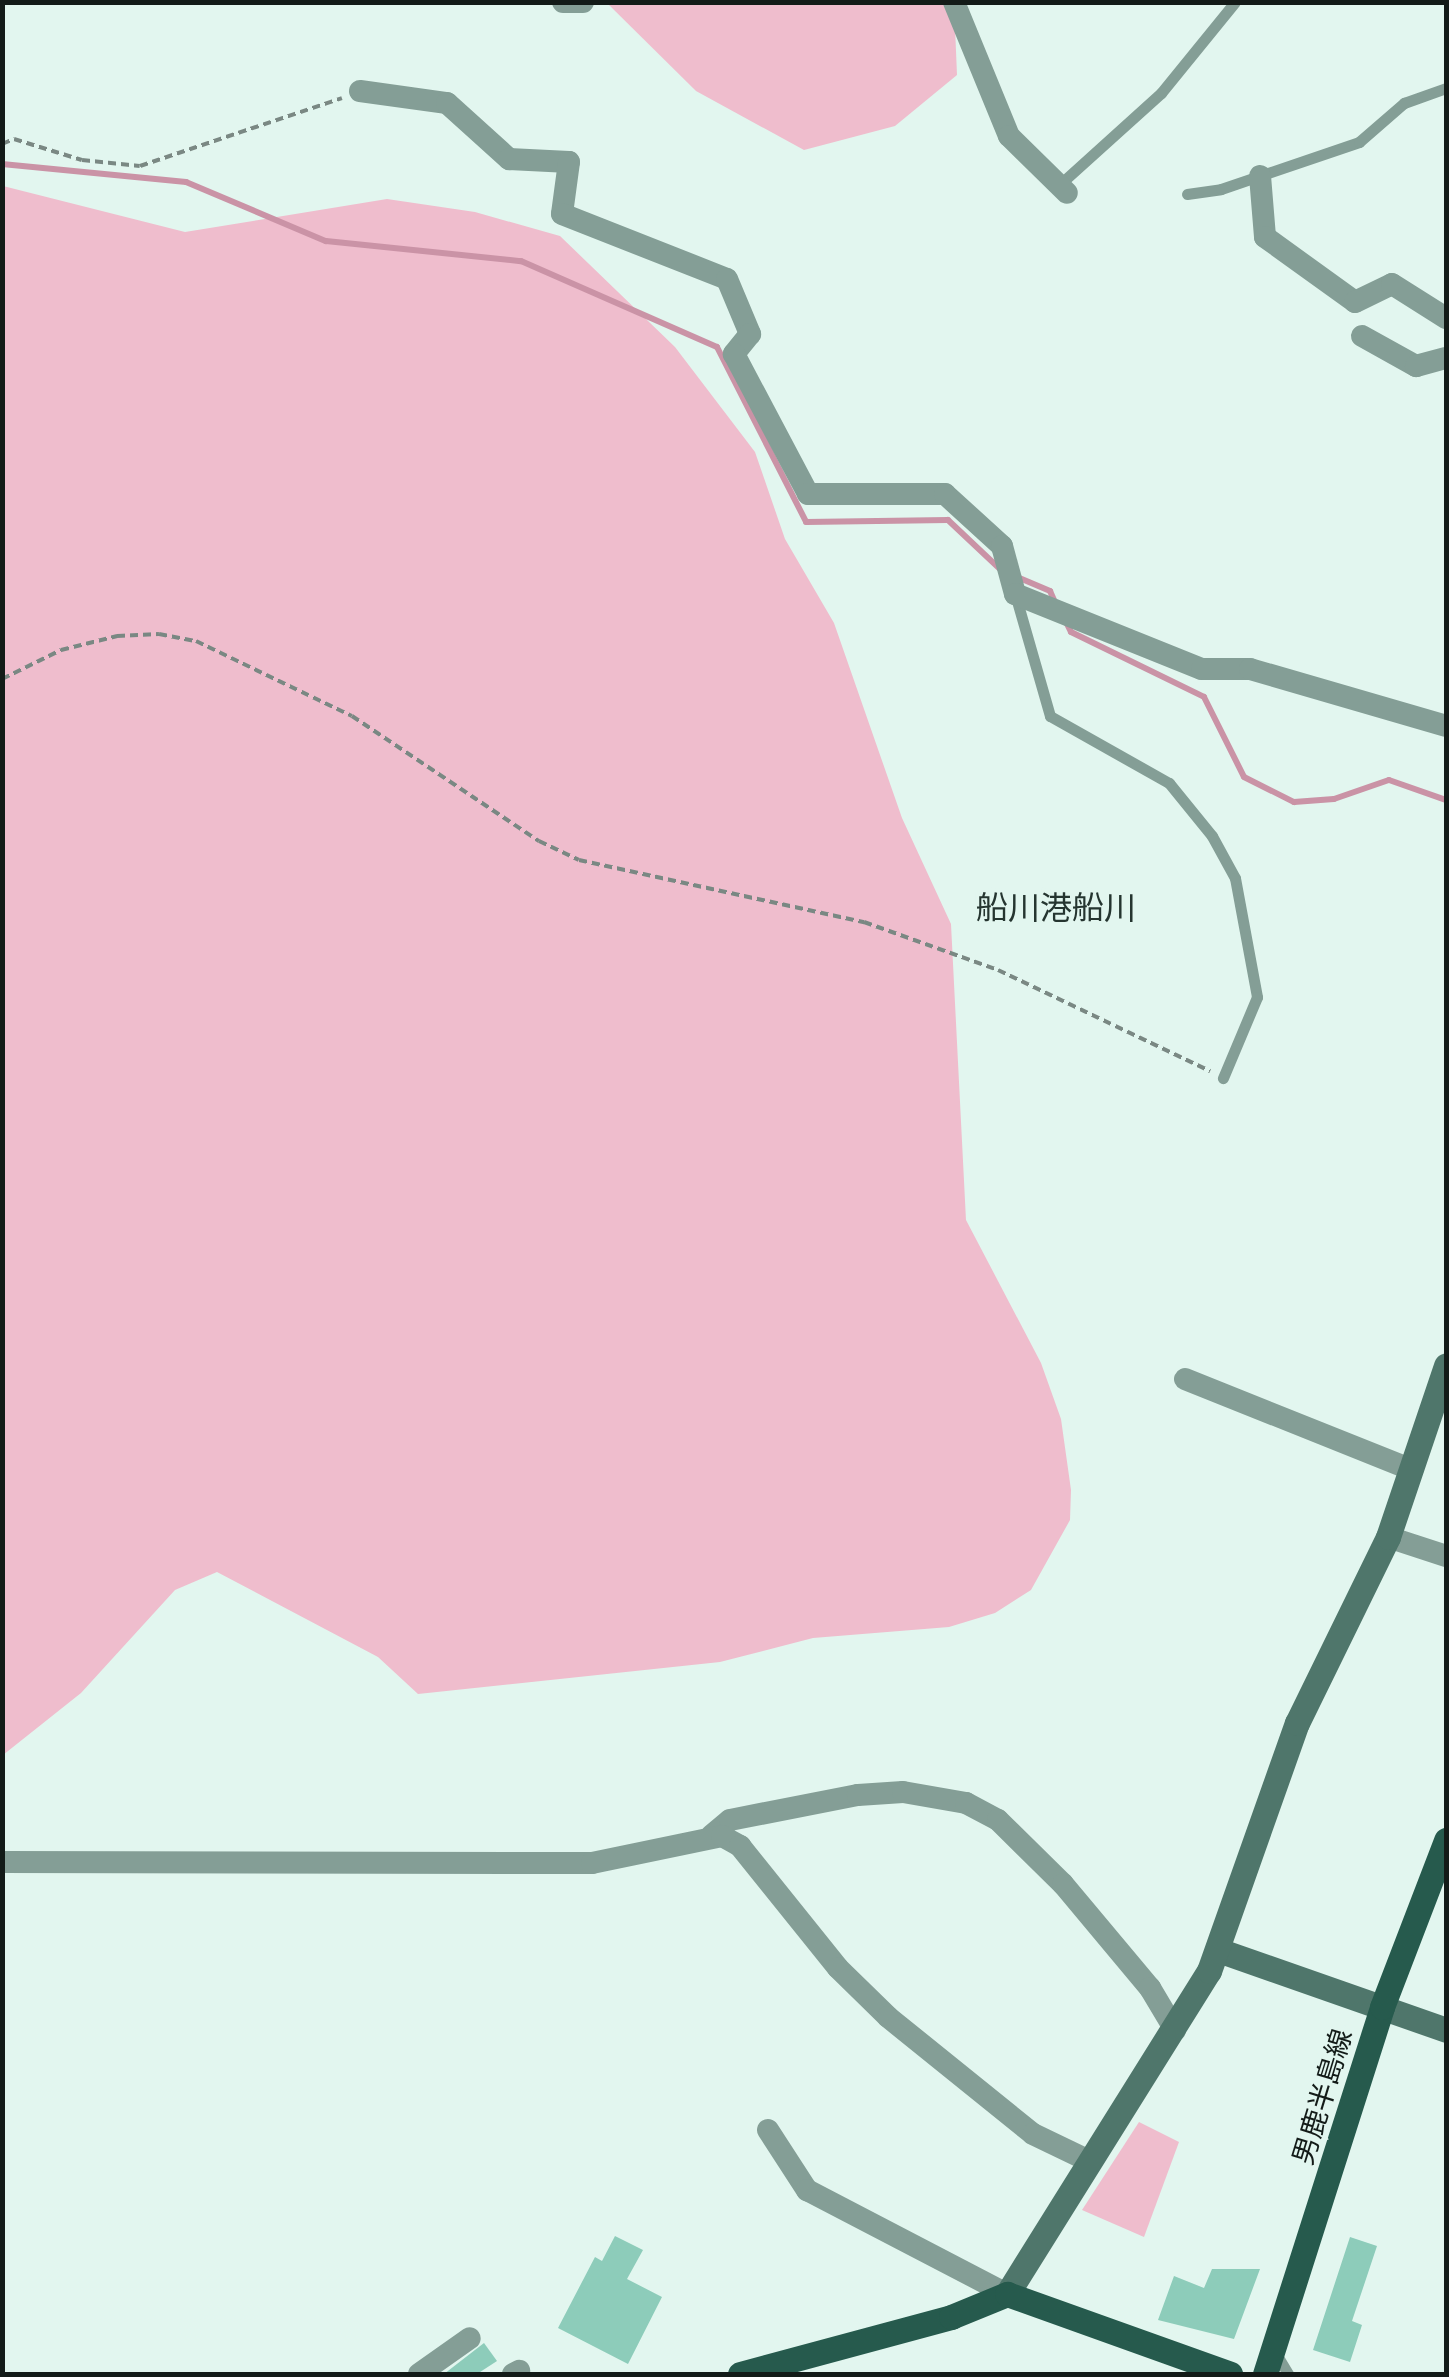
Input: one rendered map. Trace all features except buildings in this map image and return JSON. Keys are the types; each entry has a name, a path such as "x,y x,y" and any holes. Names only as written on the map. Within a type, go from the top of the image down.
{"main road":[{"name":"男鹿半島線","path":"1276,2367 1382,2007 1446,1840"},
{"path":"740,2374 951,2318 1008,2294 1230,2374"}],"street":[{"path":"563,2 583,2"},
{"path":"954,2 1008,136 1062,190"},
{"path":"360,90 447,104 509,160 569,162 562,214 727,279 750,334 734,354 808,494 945,494 1002,546 1015,594 1202,669 1250,669 1446,726"},
{"path":"1260,176 1265,237 1355,302 1392,284 1446,318"},
{"path":"1362,336 1416,366 1446,358"},
{"path":"768,2130 807,2190 1008,2294 1087,2160 1176,2030 1218,1950 1297,1723 1388,1536 1446,1366"},
{"path":"1185,1379 1413,1470"},
{"path":"1388,1536 1446,1556"},
{"path":"2,1862 592,1863 712,1835 730,1820 858,1795 902,1792 966,1803 998,1820 1062,1884 1150,1988 1176,2030"},
{"path":"712,1835 740,1846 838,1968 939,2062 1032,2134 1087,2160"},
{"path":"1218,1950 1446,2030"},
{"path":"418,2374 470,2338"}],"lane":[{"path":"1062,190 1161,93 1235,2"},
{"path":"1187,194 1260,176 1358,142 1404,102 1446,88"},
{"path":"1015,594 1050,716 1169,783 1212,836 1236,878 1257,997 1224,1078"}],"path":[{"path":"2,144 14,139 82,160 140,166 226,134 296,119 360,90"},
{"path":"2,679 61,650 117,636 159,634 196,641 352,716 538,841 579,860 864,922 998,970 1224,1078"}],"shaded area":[{"path":"607,3 954,3 957,75 895,126 804,150 696,91"},
{"path":"3,186 185,232 387,199 475,212 560,236 675,347 755,452 785,539 834,623 902,818 951,924 966,1220 1041,1363 1061,1419 1071,1490 1070,1520 1031,1590 995,1613 949,1627 813,1638 720,1662 418,1694 378,1657 217,1572 175,1590 81,1693 3,1755"},
{"path":"1139,2122 1179,2142 1144,2237 1082,2210"}],"waterway":[{"path":"2,164 186,182 326,241 521,261 717,347 806,522 948,520 1001,570"},
{"path":"1017,577 1050,591 1055,602"},
{"path":"1066,622 1071,632 1204,697 1244,777 1294,802 1334,799 1389,780 1446,800"}],"district":[{"name":"船川港船川","path":"1056,908"}]}
